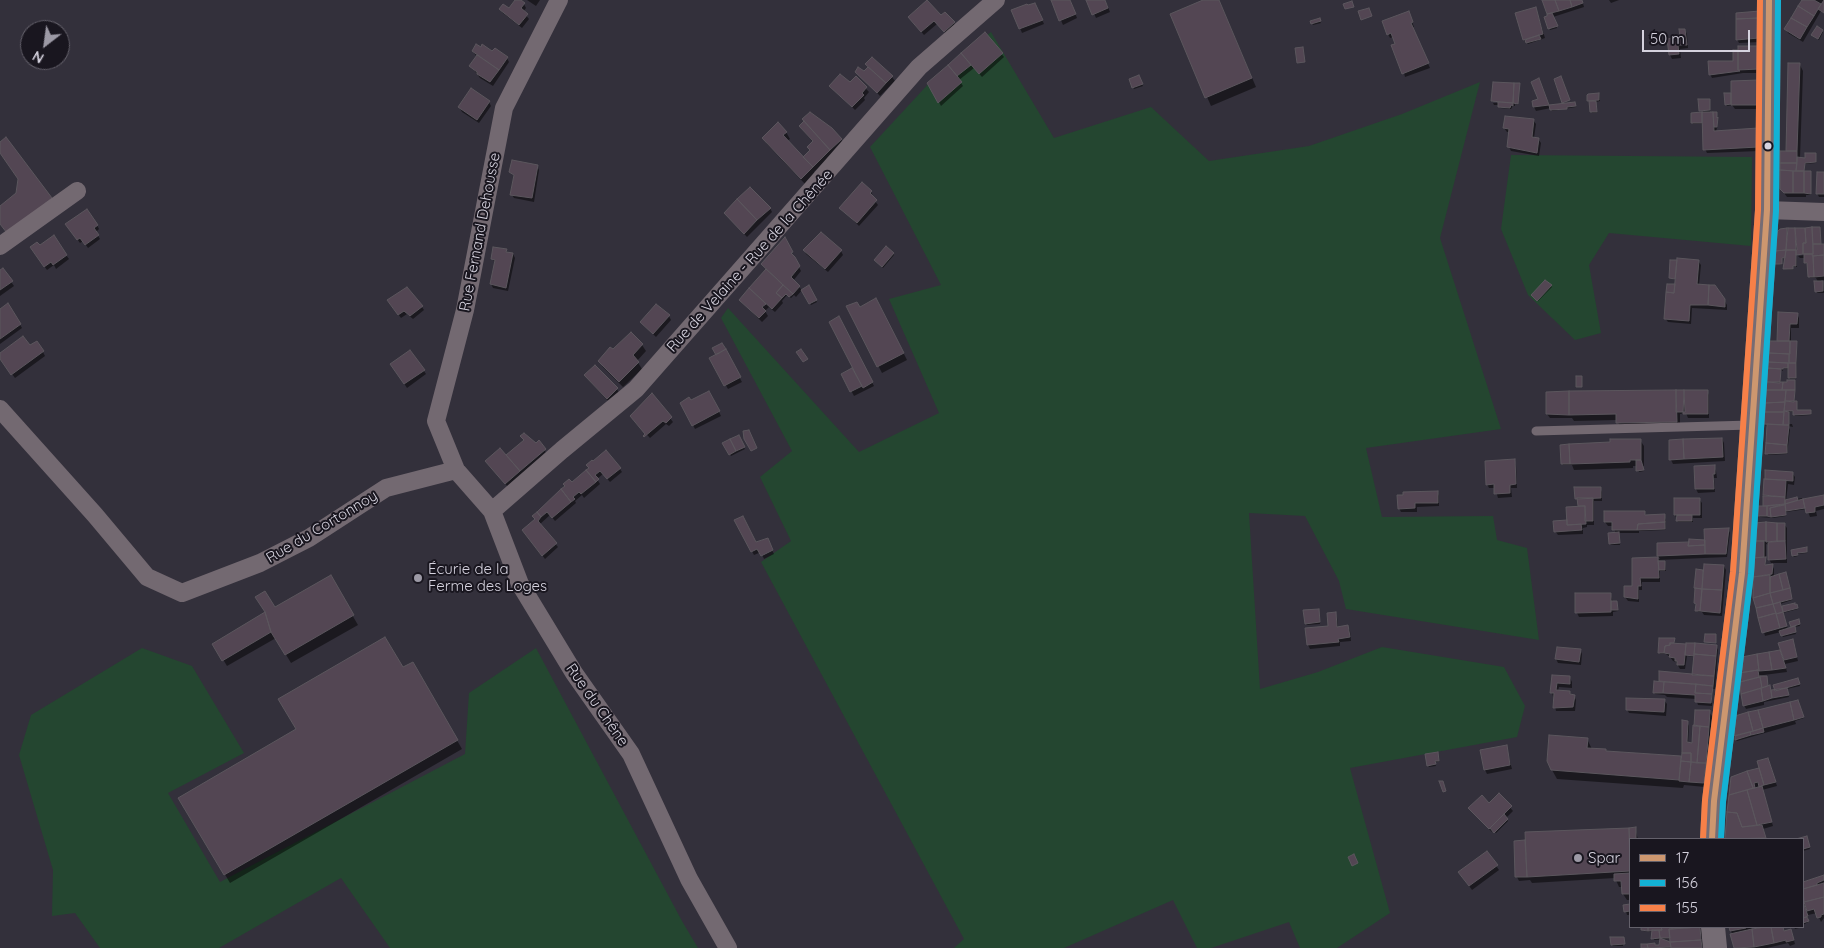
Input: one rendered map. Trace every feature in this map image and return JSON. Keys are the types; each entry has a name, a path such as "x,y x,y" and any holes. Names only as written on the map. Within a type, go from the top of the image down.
{"main road":[{"path":"1712,838 1714,801 1742,573 1766,210 1769,0"},
{"path":"1713,928 1715,948"}],"street":[{"name":"Rue Fernand Dehousse","path":"456,470 436,421 465,310 504,108 559,0"},
{"name":"Rue de Velaine - Rue de la Chênée","path":"492,511 636,389 919,67 996,0"},
{"path":"0,246 77,191"},
{"path":"1766,210 1824,212"},
{"name":"Rue du Cortonnoy","path":"0,409 95,515 147,577 182,593 276,555 309,538 386,488 456,470"},
{"name":"Rue du Chêne","path":"456,470 492,511 520,584 574,673 631,754 689,879 728,948"}],"lane":[{"path":"1536,431 1752,425"}],"green space":[{"path":"991,32 1054,138 1151,107 1209,161 1309,146 1402,114 1480,82 1440,238 1501,429 1366,448 1382,517 1493,516 1497,540 1527,548 1539,640 1346,609 1339,581 1305,516 1249,513 1260,689 1318,672 1382,647 1504,667 1525,706 1517,737 1350,768 1390,913 1337,948 1300,948 1289,922 1211,948 1197,948 1173,900 1064,948 954,948 964,939 761,562 791,541 760,477 792,451 721,318 728,308 859,452 939,413 889,299 941,285 870,147 932,80"},
{"path":"1511,155 1752,157 1751,246 1609,233 1589,265 1601,333 1575,340 1528,295 1501,229"},
{"path":"142,648 192,666 244,753 168,793 220,882 465,754 469,693 536,648 698,948 390,948 341,878 219,948 100,948 75,913 52,916 53,870 19,755 31,715"}],"building":[{"path":"515,0 521,0 525,3 521,8 528,14 519,25 499,9 503,4 509,8"},
{"path":"927,0 941,15 945,12 955,22 944,32 934,21 921,32 908,17"},
{"path":"1051,0 1070,0 1076,14 1059,21"},
{"path":"1086,0 1105,0 1108,8 1092,15"},
{"path":"1203,0 1219,0 1252,78 1205,98 1170,14"},
{"path":"1542,0 1555,0 1559,11 1547,14"},
{"path":"1555,0 1570,0 1572,7 1559,11"},
{"path":"1570,0 1582,0 1583,3 1572,7"},
{"path":"1802,0 1814,0 1821,4 1814,16 1798,6"},
{"path":"1824,0 1824,13 1818,9"},
{"path":"1352,1 1354,7 1345,9 1343,4"},
{"path":"1035,3 1043,20 1019,29 1011,10"},
{"path":"1798,6 1814,16 1807,27 1791,18"},
{"path":"1536,7 1543,34 1523,40 1515,13"},
{"path":"1369,8 1372,16 1361,20 1358,11"},
{"path":"1409,11 1413,22 1411,23 1429,63 1402,74 1391,45 1395,44 1391,33 1387,35 1382,21"},
{"path":"1760,11 1759,18 1736,19 1736,13"},
{"path":"1552,13 1558,26 1548,29 1544,17"},
{"path":"1320,18 1321,21 1311,24 1310,21"},
{"path":"1759,18 1759,38 1736,40 1736,19"},
{"path":"1791,18 1807,27 1800,39 1784,29"},
{"path":"1817,26 1823,30 1818,39 1811,35"},
{"path":"1679,29 1685,29 1687,45 1678,45 1679,54 1669,55 1667,39 1680,37"},
{"path":"985,32 1003,53 979,74 961,53"},
{"path":"1539,35 1541,39 1526,43 1525,40"},
{"path":"476,44 481,47 482,44 492,51 495,48 508,57 499,70 472,51"},
{"path":"1738,46 1759,46 1759,69 1738,70"},
{"path":"1303,47 1305,62 1297,63 1295,48"},
{"path":"1733,50 1738,50 1738,70 1740,71 1709,75 1708,61 1733,61"},
{"path":"961,53 971,65 957,76 948,65"},
{"path":"477,55 499,70 490,82 477,74 469,66"},
{"path":"872,57 893,76 886,83 865,64"},
{"path":"1788,63 1800,63 1797,151 1786,151"},
{"path":"948,65 962,82 938,103 927,83"},
{"path":"858,67 864,71 868,67 886,83 877,93 855,72"},
{"path":"840,74 850,82 856,76 867,87 862,93 864,95 852,107 829,86"},
{"path":"1139,75 1143,84 1132,88 1129,79"},
{"path":"1561,76 1570,100 1562,103 1554,79"},
{"path":"1539,78 1549,105 1533,107 1532,101 1538,99 1531,82"},
{"path":"1759,80 1759,105 1731,105 1731,81"},
{"path":"1493,82 1514,83 1513,103 1491,101"},
{"path":"1514,83 1520,83 1518,104 1513,103"},
{"path":"471,88 490,101 477,120 458,107"},
{"path":"1599,93 1599,100 1587,101 1588,94"},
{"path":"1724,93 1731,93 1731,104 1725,105"},
{"path":"1698,99 1710,99 1710,110 1699,111"},
{"path":"1589,101 1596,101 1597,112 1590,112"},
{"path":"1498,102 1513,103 1513,106 1511,105 1510,108 1498,107"},
{"path":"1575,102 1576,106 1567,107 1567,109 1550,110 1549,105"},
{"path":"810,112 832,128 842,139 830,150 802,119"},
{"path":"1702,112 1713,112 1714,131 1758,128 1758,147 1703,150"},
{"path":"1702,112 1702,123 1691,123 1691,113"},
{"path":"1713,112 1717,112 1717,127 1714,127"},
{"path":"1505,116 1534,119 1532,137 1539,138 1537,153 1507,147 1509,129 1503,128"},
{"path":"804,121 830,150 813,167 803,157 810,150 807,147 813,141 799,126"},
{"path":"778,122 787,132 783,135 813,167 801,179 762,138"},
{"path":"6,137 52,198 7,233 0,224 0,206 16,193 18,179 0,153 0,142"},
{"path":"1780,151 1797,151 1797,163 1780,163"},
{"path":"1805,153 1816,153 1816,162 1805,163 1804,171 1796,171 1797,157 1805,158"},
{"path":"512,160 538,165 532,198 510,195 514,175 509,172"},
{"path":"1780,163 1797,163 1796,171 1780,170"},
{"path":"1780,170 1793,171 1793,193 1784,193 1780,189"},
{"path":"1793,171 1804,171 1804,193 1793,193"},
{"path":"1804,171 1811,171 1811,194 1804,193"},
{"path":"1817,172 1824,172 1824,194 1816,194"},
{"path":"862,182 872,191 870,193 877,200 857,223 839,208"},
{"path":"750,187 771,208 757,220 737,199"},
{"path":"737,199 757,220 744,234 724,213"},
{"path":"87,209 98,225 94,228 99,235 85,245 80,238 77,240 65,224"},
{"path":"1812,227 1813,254 1803,254 1803,243 1806,243 1805,228"},
{"path":"1812,227 1820,227 1821,244 1813,244"},
{"path":"1787,228 1786,250 1775,251 1777,232 1780,229"},
{"path":"1788,228 1795,228 1797,250 1786,250"},
{"path":"1795,228 1805,228 1806,243 1803,243 1803,254 1796,255"},
{"path":"821,232 842,250 825,269 803,250"},
{"path":"54,235 67,255 53,265 51,262 44,267 30,247 37,242 40,245"},
{"path":"785,237 793,252 791,253 800,266 791,277 800,286 793,294 761,264"},
{"path":"1813,244 1824,244 1824,255 1812,256"},
{"path":"886,246 894,253 882,267 874,260"},
{"path":"493,247 507,249 506,252 513,253 506,288 490,284 495,260 491,259"},
{"path":"1786,250 1785,258 1782,258 1782,264 1774,264 1775,251"},
{"path":"1786,250 1796,250 1796,266 1793,266 1793,269 1783,269"},
{"path":"1804,254 1812,254 1813,256 1814,277 1808,277 1807,263 1804,263"},
{"path":"1824,255 1824,276 1814,277 1813,256"},
{"path":"1677,258 1699,260 1697,284 1709,285 1708,305 1690,305 1689,321 1664,319 1666,292 1674,293"},
{"path":"1670,260 1677,260 1675,279 1669,278"},
{"path":"3,268 13,281 0,290 0,270"},
{"path":"766,269 783,285 776,293 782,298 772,309 749,288"},
{"path":"1545,280 1552,285 1537,301 1531,295"},
{"path":"1814,281 1823,281 1823,291 1815,292"},
{"path":"1667,284 1675,284 1674,293 1666,292"},
{"path":"783,285 793,294 789,297 786,294 782,298 776,293"},
{"path":"809,285 817,300 809,304 801,290"},
{"path":"1709,285 1715,285 1725,299 1725,307 1708,305"},
{"path":"407,287 423,306 410,316 404,311 398,315 387,300"},
{"path":"749,288 766,304 762,307 766,311 759,318 739,300"},
{"path":"876,298 904,353 877,367 846,306 857,302 860,307"},
{"path":"8,303 21,324 0,339 0,309"},
{"path":"656,304 670,315 653,334 640,322"},
{"path":"1778,312 1798,313 1797,324 1790,324 1789,341 1777,341"},
{"path":"839,316 873,382 863,388 829,322"},
{"path":"631,332 643,344 633,355 639,362 619,382 598,361 610,347 613,349"},
{"path":"23,336 30,345 37,341 44,351 11,375 0,359 0,353"},
{"path":"1770,341 1790,341 1790,354 1769,353"},
{"path":"1790,341 1797,341 1796,363 1789,363"},
{"path":"722,343 726,349 716,355 712,348"},
{"path":"726,349 741,377 724,386 709,358"},
{"path":"801,349 808,359 803,362 796,352"},
{"path":"410,350 425,370 404,384 390,364"},
{"path":"1769,353 1789,354 1789,363 1768,362"},
{"path":"1768,362 1788,363 1788,368 1767,368"},
{"path":"1788,363 1796,363 1796,378 1788,378"},
{"path":"595,365 618,388 607,399 584,375"},
{"path":"852,368 862,386 850,392 841,374"},
{"path":"1767,368 1781,369 1780,383 1766,382"},
{"path":"1576,376 1582,376 1582,387 1576,387"},
{"path":"1787,380 1795,380 1795,390 1782,390 1783,382 1787,382"},
{"path":"1766,382 1783,382 1782,390 1766,390"},
{"path":"1676,390 1677,422 1616,423 1616,414 1569,415 1569,391"},
{"path":"1676,390 1684,390 1685,412 1676,412"},
{"path":"1684,390 1708,390 1708,414 1683,414"},
{"path":"1766,390 1786,390 1785,402 1765,403"},
{"path":"1786,390 1795,390 1794,402 1785,401"},
{"path":"709,391 720,411 692,426 680,403 689,397 691,400"},
{"path":"1569,391 1569,415 1546,414 1546,392"},
{"path":"652,393 672,417 666,423 663,421 644,437 645,434 630,416"},
{"path":"1785,401 1797,401 1797,410 1811,410 1811,414 1793,415 1793,411 1784,411"},
{"path":"1785,402 1784,412 1764,412 1765,403"},
{"path":"1784,411 1789,412 1789,425 1783,425"},
{"path":"1764,412 1784,412 1783,425 1763,424"},
{"path":"1767,424 1789,425 1787,445 1766,443"},
{"path":"749,430 757,448 751,451 744,439 743,431"},
{"path":"524,433 536,443 539,440 546,449 520,471 506,455 524,440 520,436"},
{"path":"739,435 745,447 736,451 730,439"},
{"path":"1722,438 1723,457 1684,459 1683,439"},
{"path":"730,439 736,451 729,455 722,443"},
{"path":"1610,439 1641,439 1641,460 1570,464 1569,444 1610,442"},
{"path":"1683,439 1684,459 1669,460 1669,440"},
{"path":"1766,443 1787,445 1787,453 1765,454"},
{"path":"1569,444 1570,464 1561,464 1560,445"},
{"path":"500,448 520,471 505,484 485,461"},
{"path":"606,450 621,468 607,479 600,471 595,475 599,479 596,482 586,470 589,468 586,465"},
{"path":"1515,459 1516,484 1510,485 1510,493 1494,494 1494,484 1486,485 1485,461"},
{"path":"1636,460 1641,460 1644,470 1636,471"},
{"path":"1715,465 1715,474 1713,474 1714,489 1695,489 1694,466"},
{"path":"586,470 596,482 581,494 579,492 573,497 575,499 571,502 561,489 565,486 563,484 569,479 572,482"},
{"path":"1765,470 1793,472 1793,481 1765,479"},
{"path":"1764,479 1786,480 1785,497 1763,495"},
{"path":"1574,487 1601,487 1601,498 1575,499"},
{"path":"561,489 571,502 552,518 547,512 541,517 537,512"},
{"path":"1438,491 1438,503 1415,503 1415,508 1398,509 1397,495 1403,495 1403,492"},
{"path":"1824,495 1824,505 1815,507 1815,512 1806,513 1803,499"},
{"path":"1763,496 1785,497 1785,504 1763,506"},
{"path":"1797,497 1798,500 1785,504 1785,500"},
{"path":"1577,498 1593,498 1593,521 1585,521 1585,506 1578,506"},
{"path":"1674,498 1700,498 1700,515 1674,515"},
{"path":"1803,499 1805,508 1786,511 1785,504"},
{"path":"1785,504 1786,515 1771,517 1770,508"},
{"path":"1784,505 1770,508 1771,517 1767,516 1767,506"},
{"path":"1585,506 1586,524 1567,525 1566,507"},
{"path":"1758,506 1767,506 1767,516 1758,516"},
{"path":"1604,511 1645,511 1645,515 1665,514 1665,522 1638,524 1637,530 1612,530 1612,522 1604,522"},
{"path":"537,512 541,517 538,521 557,543 542,556 522,530 535,519 532,516"},
{"path":"1677,515 1692,515 1692,521 1676,521"},
{"path":"743,516 756,542 768,538 773,550 761,556 757,549 751,552 734,520"},
{"path":"1567,520 1567,525 1581,524 1582,530 1554,532 1553,521"},
{"path":"1665,522 1665,529 1637,530 1638,524"},
{"path":"1766,522 1777,523 1777,541 1766,542"},
{"path":"1766,522 1766,541 1756,541 1755,523"},
{"path":"1777,523 1785,523 1785,541 1777,541"},
{"path":"1729,528 1726,554 1705,554 1704,529"},
{"path":"1619,532 1620,543 1609,544 1608,533"},
{"path":"1689,539 1705,540 1705,545 1688,546"},
{"path":"1753,541 1764,541 1764,557 1753,558"},
{"path":"1785,541 1786,559 1768,560 1768,543"},
{"path":"1689,542 1688,546 1705,545 1705,554 1657,556 1657,543"},
{"path":"1807,547 1807,552 1797,553 1798,555 1792,556 1791,550"},
{"path":"1658,557 1659,578 1640,578 1641,586 1638,586 1638,599 1624,597 1624,586 1632,586 1632,558"},
{"path":"1766,557 1765,565 1773,564 1772,574 1753,577 1753,558"},
{"path":"1658,561 1665,561 1665,570 1659,570"},
{"path":"1704,564 1724,565 1722,590 1702,589"},
{"path":"1696,569 1703,570 1702,589 1694,588"},
{"path":"1786,572 1790,588 1783,590 1779,574"},
{"path":"1779,574 1783,590 1770,593 1770,577"},
{"path":"331,575 354,615 285,655 271,632 265,612 255,597 265,591 275,607"},
{"path":"1770,575 1770,593 1753,598 1753,577"},
{"path":"1695,588 1702,589 1700,611 1695,611"},
{"path":"1790,588 1792,599 1773,604 1770,593"},
{"path":"1702,589 1722,590 1720,613 1700,611"},
{"path":"1575,593 1611,593 1611,612 1575,613"},
{"path":"1770,593 1773,604 1756,608 1753,598"},
{"path":"1611,601 1617,601 1618,610 1611,610"},
{"path":"1780,602 1783,612 1776,614 1773,604"},
{"path":"1795,603 1798,608 1783,612 1782,606"},
{"path":"1773,604 1776,613 1758,618 1756,608"},
{"path":"1319,609 1320,622 1305,624 1303,610"},
{"path":"265,612 271,632 222,661 212,644"},
{"path":"1336,612 1337,627 1348,625 1350,637 1338,639 1339,642 1307,645 1305,628 1328,626 1327,613"},
{"path":"1783,612 1787,626 1780,628 1776,614"},
{"path":"1776,613 1780,628 1762,633 1758,618"},
{"path":"1799,619 1800,624 1791,627 1789,622"},
{"path":"1795,626 1796,632 1781,636 1779,631"},
{"path":"1705,634 1716,634 1716,643 1704,642"},
{"path":"385,637 403,667 413,662 458,740 224,875 178,798 296,729 278,699"},
{"path":"1659,638 1675,638 1674,643 1665,646 1664,653 1658,653"},
{"path":"1793,639 1797,657 1784,660 1778,643"},
{"path":"1670,643 1686,644 1684,665 1677,665 1675,658 1669,657 1670,654 1664,653 1665,646 1670,645"},
{"path":"1686,643 1695,643 1694,656 1685,655"},
{"path":"1695,643 1717,645 1716,656 1694,654"},
{"path":"1557,647 1581,649 1579,662 1555,659"},
{"path":"1780,650 1786,668 1772,670 1769,652"},
{"path":"1769,652 1772,670 1759,671 1757,654"},
{"path":"1694,654 1716,656 1714,676 1692,675"},
{"path":"1757,654 1759,671 1739,673 1742,657"},
{"path":"1758,670 1759,677 1740,682 1739,673"},
{"path":"1659,671 1714,676 1713,686 1659,681"},
{"path":"1552,675 1570,676 1570,684 1557,683 1556,690 1570,691 1570,694 1575,695 1573,707 1553,708 1554,693 1550,693"},
{"path":"1760,676 1767,676 1768,686 1762,688"},
{"path":"1760,677 1762,688 1741,694 1740,682"},
{"path":"1798,678 1800,684 1775,691 1773,685"},
{"path":"1654,681 1664,682 1663,693 1653,693"},
{"path":"1664,682 1696,684 1695,693 1712,694 1711,703 1695,702 1695,695 1663,693"},
{"path":"1696,684 1713,686 1712,694 1695,693"},
{"path":"1770,685 1772,698 1763,701 1761,688"},
{"path":"1761,688 1763,701 1743,706 1741,694"},
{"path":"1787,688 1789,695 1772,698 1771,690"},
{"path":"1626,698 1665,699 1664,712 1626,710"},
{"path":"1798,700 1804,717 1794,720 1790,702"},
{"path":"1790,702 1794,720 1763,728 1758,710"},
{"path":"1695,710 1710,710 1709,727 1694,726"},
{"path":"1758,710 1763,728 1753,731 1748,712"},
{"path":"1748,712 1753,731 1733,736 1735,716"},
{"path":"1682,720 1688,721 1687,742 1692,743 1693,725 1700,726 1697,763 1691,762 1691,753 1682,753"},
{"path":"1700,726 1709,727 1706,763 1697,763"},
{"path":"1763,728 1764,732 1751,735 1750,732"},
{"path":"1750,732 1751,735 1735,740 1735,736"},
{"path":"1549,735 1588,738 1587,748 1681,756 1679,780 1551,770 1547,761"},
{"path":"1507,745 1510,765 1484,770 1480,750"},
{"path":"1438,752 1439,761 1435,761 1436,764 1427,766 1425,754"},
{"path":"1682,753 1691,753 1691,762 1681,761"},
{"path":"1768,758 1776,782 1764,785 1757,761"},
{"path":"1681,761 1691,762 1689,782 1679,781"},
{"path":"1691,762 1706,763 1704,783 1689,782"},
{"path":"1759,768 1764,785 1759,787 1758,782 1754,783 1755,788 1753,788 1747,771"},
{"path":"1747,771 1753,788 1729,795 1731,777"},
{"path":"1439,781 1443,781 1446,791 1443,792"},
{"path":"1762,786 1772,822 1757,825 1747,790"},
{"path":"1747,790 1757,825 1742,827 1737,813 1727,812 1729,795"},
{"path":"1499,793 1512,806 1489,829 1468,808 1482,795 1489,803"},
{"path":"1727,812 1737,813 1742,827 1762,825 1766,838 1725,838"},
{"path":"1504,814 1508,819 1494,833 1490,828"},
{"path":"1636,827 1636,838 1630,838 1629,828"},
{"name":"Spar","path":"1629,828 1629,871 1527,877 1525,832"},
{"path":"1807,836 1810,847 1804,849 1804,838 1800,838"},
{"path":"1525,840 1527,877 1515,877 1514,841"},
{"path":"1487,851 1498,865 1469,886 1458,872"},
{"path":"1354,854 1358,863 1352,866 1348,857"},
{"path":"1629,873 1629,894 1622,894 1621,881 1614,881 1614,874"},
{"path":"1824,875 1824,880 1817,883 1817,885 1804,889 1804,882"},
{"path":"1824,883 1824,897 1804,902 1804,889"},
{"path":"1824,897 1824,914 1817,918 1814,909 1807,911 1804,902"},
{"path":"1629,904 1629,911 1624,912 1623,905"},
{"path":"1804,905 1808,916 1804,918"},
{"path":"1807,917 1809,921 1804,923 1804,918"},
{"path":"1641,928 1648,928 1648,931 1641,930"},
{"path":"1648,928 1661,928 1662,930 1648,931"},
{"path":"1661,928 1672,928 1669,929 1670,938 1660,938 1659,930 1662,930"},
{"path":"1700,928 1701,940 1670,942 1669,929"},
{"path":"1729,928 1746,928 1730,931"},
{"path":"1771,928 1774,943 1754,947 1752,929"},
{"path":"1771,928 1783,928 1784,931 1791,929 1794,940 1774,943"},
{"path":"1752,929 1754,947 1734,948 1730,934"},
{"path":"1652,930 1659,930 1660,938 1651,939"},
{"path":"1610,937 1624,937 1625,944 1611,945"},
{"path":"1660,938 1670,942 1671,947 1648,948 1647,944 1655,943 1655,945 1659,945"},
{"path":"1701,940 1702,948 1671,948 1670,942"},
{"path":"1641,944 1647,944 1648,948 1641,948"}],"transit line":[{"name":"155","path":"1703,838 1705,800 1733,572 1758,210 1760,0"},
{"name":"17","path":"1712,838 1714,801 1742,573 1767,210 1769,0"},
{"name":"156","path":"1721,838 1723,802 1751,574 1776,211 1778,0"}],"place":[{"name":"Écurie de la Ferme des Loges","path":"418,578"},
{"name":"Spar","path":"1578,858"}]}
